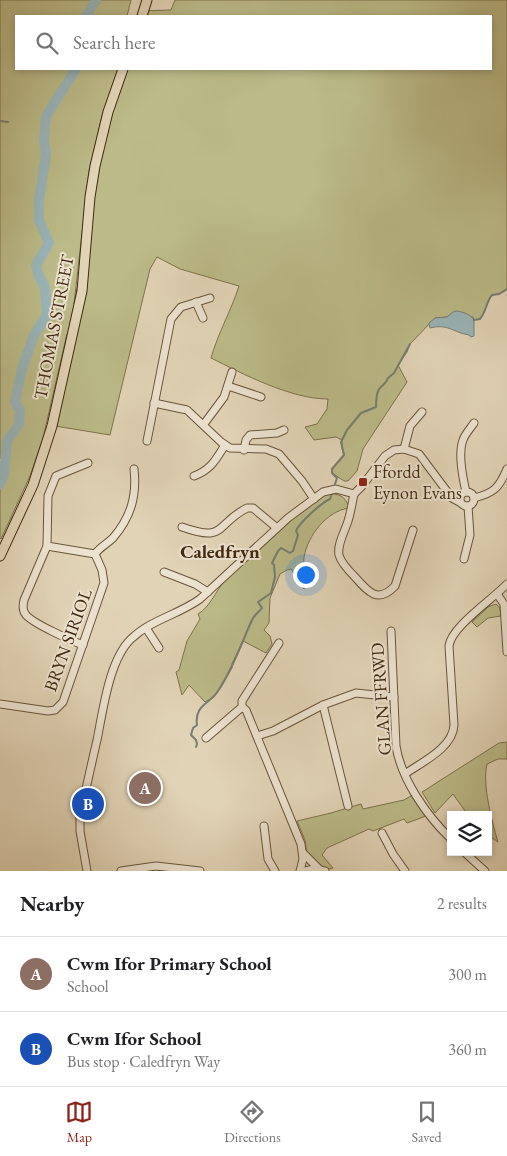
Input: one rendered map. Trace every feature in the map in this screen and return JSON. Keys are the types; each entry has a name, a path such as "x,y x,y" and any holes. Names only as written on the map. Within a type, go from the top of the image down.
{"main road":[{"path":"142,15 148,0"},
{"name":"THOMAS STREET","path":"0,556 33,484 52,426 82,291 90,197 95,166 108,112 123,70"}],"street":[{"path":"147,441 171,319 178,310 210,298"},
{"path":"196,302 203,318"},
{"path":"204,424 221,402 232,372"},
{"path":"228,386 262,397"},
{"path":"154,403 187,410 225,445 244,450 266,449 279,454 302,481 314,499"},
{"path":"404,449 410,426 422,412"},
{"path":"464,559 470,535 464,505 460,500 463,494 462,445 465,435 474,423"},
{"path":"244,450 246,440 250,435 277,434 284,430"},
{"path":"194,476 211,467 225,445"},
{"path":"412,530 395,586 389,593 383,595 373,595 367,591 345,567 339,554 340,540 348,519 354,494 378,467 385,456 394,450 404,449 419,454 455,501 464,505 472,504 474,498"},
{"path":"83,645 34,620 24,612 24,600 47,546 48,496 56,476 88,463"},
{"path":"47,546 96,554 112,538 129,511 134,498 136,484 134,469"},
{"path":"474,498 496,489 507,469"},
{"path":"86,871 80,818 114,670 121,653 130,640 166,616 194,604 277,528 326,490 332,489 354,494"},
{"path":"449,493 471,493 474,498"},
{"path":"183,530 206,534 216,533 247,508 254,508 277,528"},
{"name":"BRYN SIRIOL","path":"0,704 48,711 59,707 64,700 104,583 102,570 96,554"},
{"path":"164,572 195,584 208,592"},
{"path":"405,774 441,749 451,738 454,725 449,646 451,639 457,629 507,584"},
{"path":"497,594 504,604 506,615 507,652"},
{"path":"146,628 159,648"},
{"name":"GLAN FFRWD","path":"391,630 396,746 399,760 427,813 447,835"},
{"path":"279,643 242,701 242,707 246,710 299,839 303,853 300,871"},
{"path":"257,736 273,731 323,705 356,693 394,697"},
{"path":"323,705 348,806"},
{"path":"206,738 242,707"},
{"path":"264,826 268,859 275,871"},
{"path":"382,833 405,871"},
{"path":"303,853 322,870"},
{"path":"468,856 485,871"},
{"path":"121,871 156,866 198,871"},
{"path":"305,871 322,870"}],"shaded area":[{"path":"0,0 131,0 127,15 15,15 15,70 118,70 102,116 89,171 74,304 80,273 87,196 120,70 492,70 492,15 137,15 139,11 171,10 175,0 507,0 507,289 499,294 492,295 480,319 474,320 473,317 451,314 447,317 435,318 410,344 398,365 407,382 363,449 357,471 348,481 344,481 332,473 332,469 344,455 342,440 336,437 314,440 305,427 317,424 327,409 328,399 299,395 283,390 252,378 211,358 239,286 180,269 157,257 150,269 110,435 49,425 67,334 43,438 30,476 1,539 0,484 4,475 5,465 0,457"},
{"path":"327,494 341,496 349,508 341,510 326,519 310,540 304,559 306,573 309,573 304,589 291,569 280,574 270,598 269,623 264,630 270,636 272,644 266,653 243,641 232,664 232,668 214,697 205,702 189,685 182,695 176,672 179,670 187,641 200,619 198,614 209,603 224,582 260,546 300,513"},
{"path":"496,604 500,608 501,616 488,618 477,627 472,622 488,607"},
{"path":"507,742 507,759 498,759 487,764 486,782 490,811 465,811 453,794 435,813 422,792 499,743"},
{"path":"414,794 426,816 407,823 404,819 373,831 369,829 327,848 322,855 333,868 329,869 319,865 307,854 305,840 297,821 361,804 363,809 404,800"},
{"path":"492,820 493,824 498,842 492,838"}],"water":[{"path":"457,311 468,315 474,320 474,336 471,337 446,327 430,328 429,323 435,318 447,317"}],"waterway":[{"path":"87,15 96,0"},
{"path":"0,484 4,475 7,441 19,425 20,410 15,402 22,369 34,335 47,315 45,287 38,274 36,265 49,243 39,220 39,200 46,154 44,139 46,116 75,70"},
{"path":"0,121 8,122"},
{"path":"474,320 480,319 492,295 499,294 507,289"},
{"path":"335,484 337,478 332,473 332,469 344,455 341,442 347,430 361,413 376,407 379,389 394,373 410,344"},
{"path":"196,747 196,740 191,735 193,728 197,725 198,713 203,705 215,695 228,674 253,618 262,608 258,602 271,593 275,577 274,565 272,563 278,551 281,548 290,553 293,551 298,535 296,531 298,527 330,499 332,493"}],"place":[{"name":"Ffordd Eynon Evans","path":"363,482"},
{"name":"Cwm Ifor Primary School","path":"145,788"},
{"name":"Cwm Ifor School","path":"88,804"}],"district":[{"name":"Caledfryn","path":"220,551"}]}
